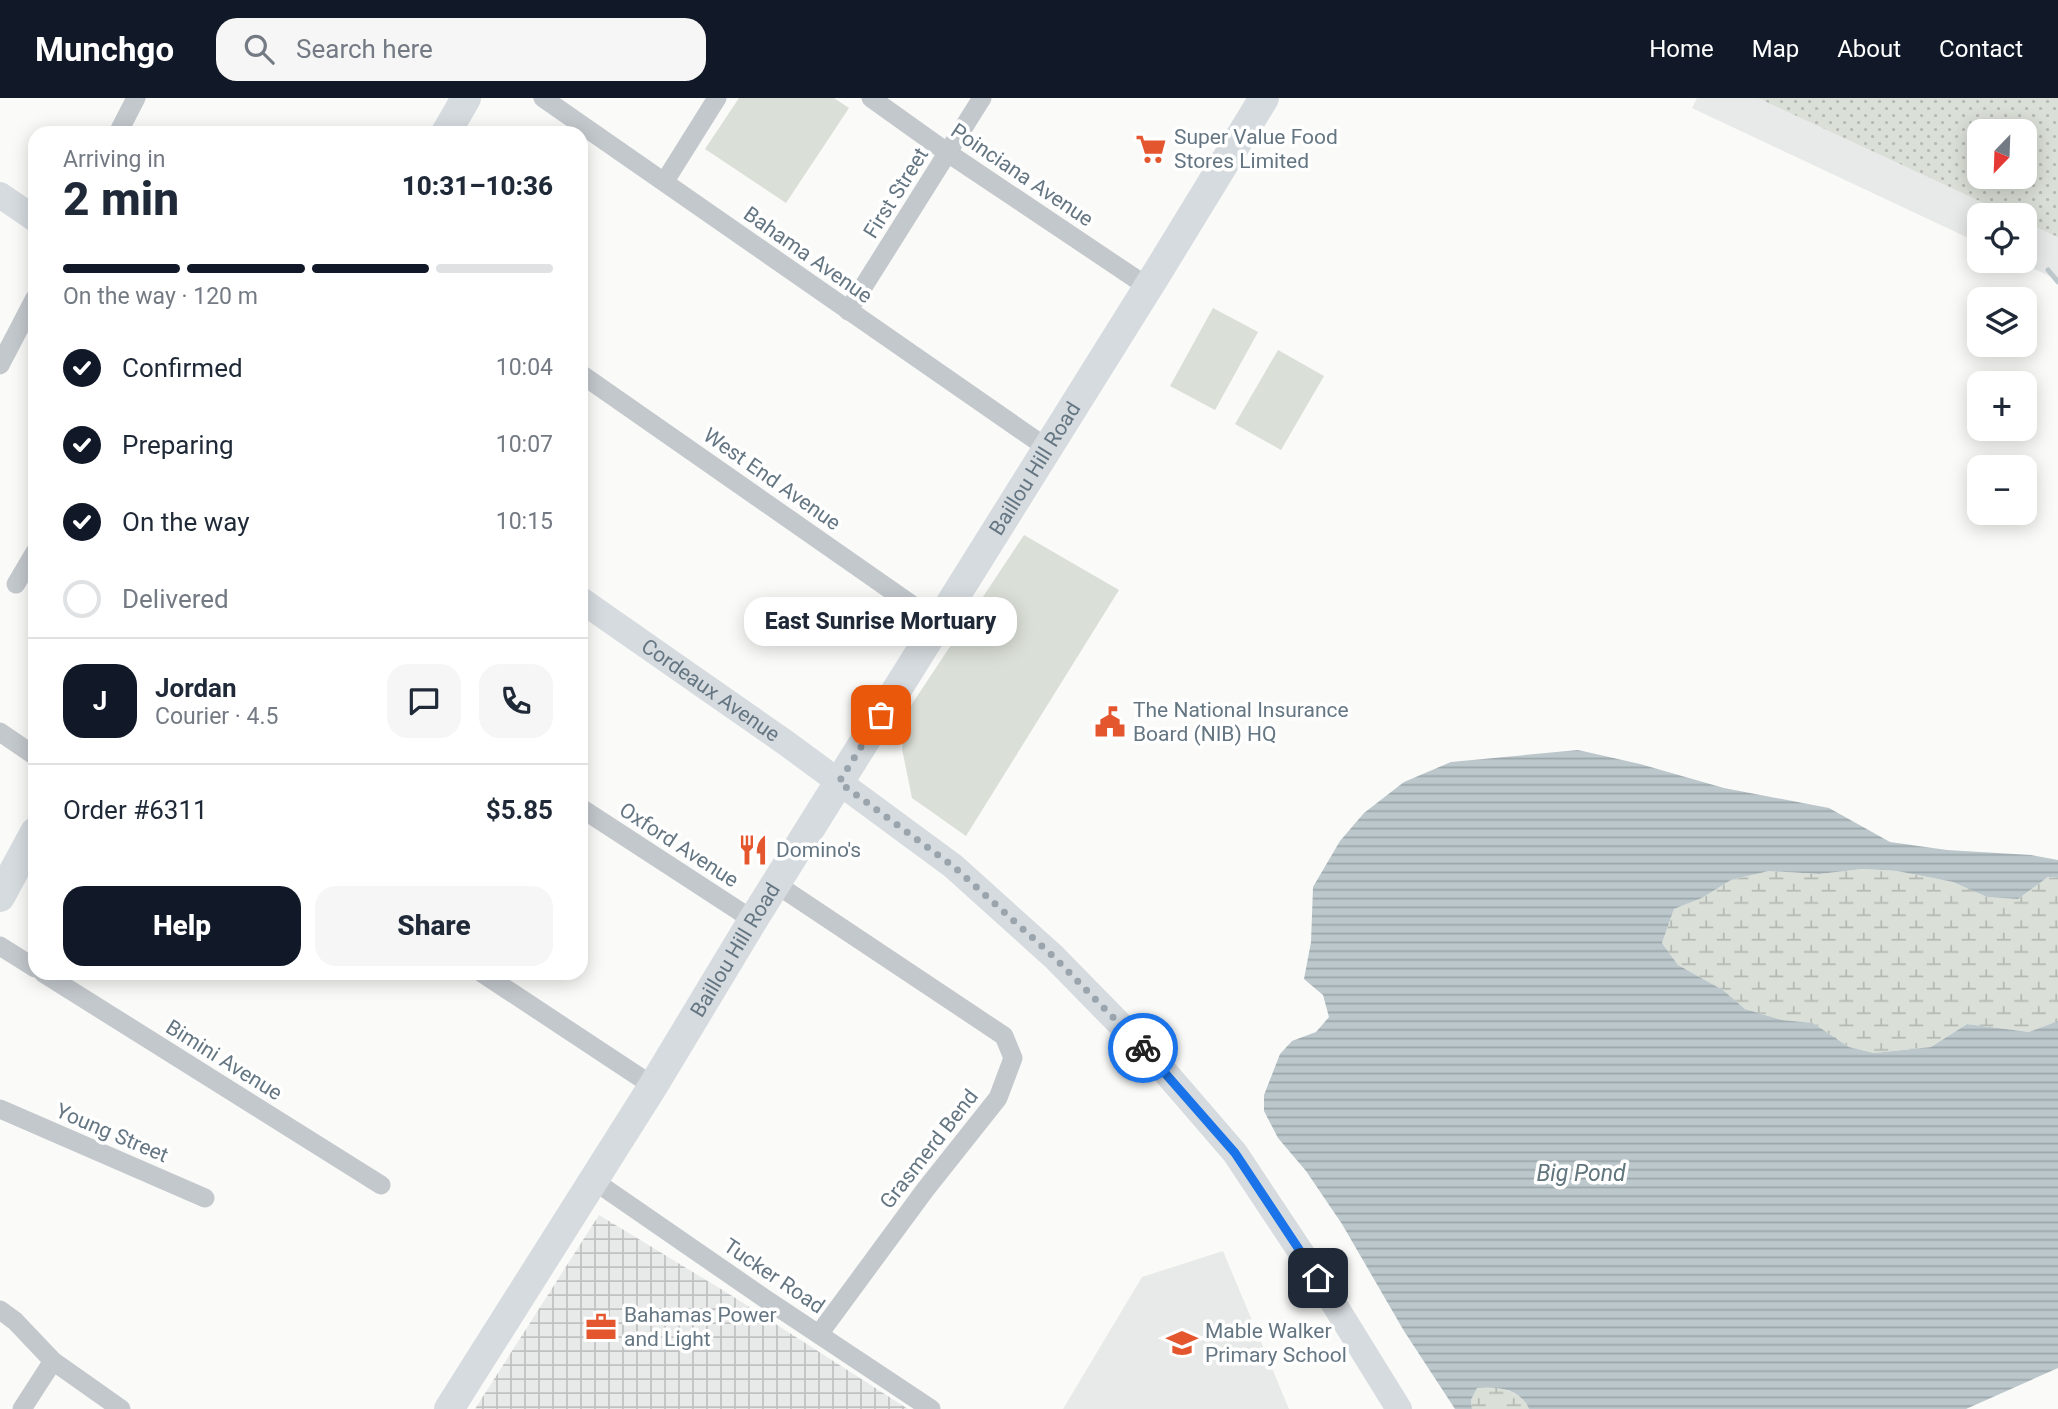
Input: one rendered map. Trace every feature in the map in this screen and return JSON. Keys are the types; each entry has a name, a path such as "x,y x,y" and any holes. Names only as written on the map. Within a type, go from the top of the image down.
{"main road":[{"path":"450,126 466,98"},
{"name":"Baillou Hill Road","path":"449,1409 653,1086 753,920 1149,287 1264,98"},
{"path":"0,195 28,214"},
{"name":"Cordeaux Avenue","path":"588,605 953,866 1054,957 1153,1058 1235,1153 1318,1278 1399,1409"},
{"path":"4,881 28,843"}],"street":[{"path":"122,126 136,98"},
{"name":"Bahama Avenue","path":"543,98 584,126"},
{"path":"665,181 717,98"},
{"name":"Poinciana Avenue","path":"871,98 948,153 1149,287"},
{"name":"First Street","path":"848,312 982,98"},
{"name":"Bahama Avenue","path":"588,129 1047,448"},
{"path":"0,365 28,311"},
{"name":"West End Avenue","path":"588,379 938,622"},
{"path":"16,584 28,564"},
{"path":"0,732 28,751"},
{"name":"Oxford Avenue","path":"588,813 753,920"},
{"name":"Grasmerd Bend","path":"776,884 1004,1036 1013,1058 998,1098 925,1190 819,1334"},
{"path":"0,946 28,964"},
{"name":"Bimini Avenue","path":"54,980 381,1185"},
{"path":"493,980 653,1086"},
{"name":"Young Street","path":"0,1109 205,1198"},
{"name":"Tucker Road","path":"593,1180 931,1409"},
{"path":"0,1310 15,1321 53,1361 121,1409"},
{"path":"22,1409 53,1361"}],"shaded area":[{"path":"1697,98 2058,98 2058,280 2037,270 2037,203 1967,203 1967,237 1692,108"},
{"path":"599,1215 729,1294 908,1409 475,1409"},
{"name":"Mable Walker Primary School","path":"1223,1251 1289,1409 1063,1409 1142,1277"}],"green space":[{"path":"739,98 834,98 849,108 786,203 705,149"},
{"path":"1758,98 2058,98 2058,237 2037,227 2037,203 1984,203"},
{"path":"1213,308 1258,332 1215,410 1170,386"},
{"path":"1278,350 1324,376 1281,450 1235,424"},
{"path":"1024,535 1119,590 966,836 912,798 902,749 906,713"},
{"path":"1863,869 1897,871 1953,882 1987,897 2018,899 2048,877 2058,878 2058,1021 2029,1032 1967,1024 1931,1047 1874,1053 1849,1047 1813,1023 1782,1020 1745,1009 1723,990 1678,965 1662,943 1674,909 1702,898 1731,880 1769,871 1819,874"},
{"path":"1497,1387 1520,1397 1529,1409 1472,1409 1471,1400 1477,1388"}],"water":[{"name":"Big Pond","path":"1578,750 1724,788 1829,808 1890,842 2058,860 2058,878 2048,877 2018,899 1987,897 1953,882 1897,871 1863,869 1819,874 1769,871 1731,880 1702,898 1674,909 1662,943 1678,965 1723,990 1745,1009 1782,1020 1813,1023 1849,1047 1874,1053 1931,1047 1967,1024 2029,1032 2058,1021 2058,1368 1966,1409 1529,1409 1514,1393 1484,1387 1477,1388 1471,1400 1472,1409 1455,1409 1404,1331 1342,1224 1306,1171 1278,1138 1264,1111 1264,1095 1280,1054 1292,1041 1316,1032 1329,1017 1323,995 1304,979 1311,942 1313,887 1340,841 1364,813 1404,782 1451,762"}],"waterway":[{"path":"2048,270 2058,282"}],"way so far":[{"path":"881,715 839,782 953,866 1054,957 1143,1048"}],"place":[{"name":"Super Value Food Stores Limited","path":"1151,149"},
{"name":"East Sunrise Mortuary","path":"881,715"},
{"name":"The National Insurance Board (NIB) HQ","path":"1110,722"},
{"name":"Domino's","path":"753,850"},
{"name":"Bahamas Power and Light","path":"601,1327"},
{"name":"Mable Walker Primary School","path":"1182,1343"}],"route":[{"path":"1143,1048 1235,1153 1318,1278"}]}
